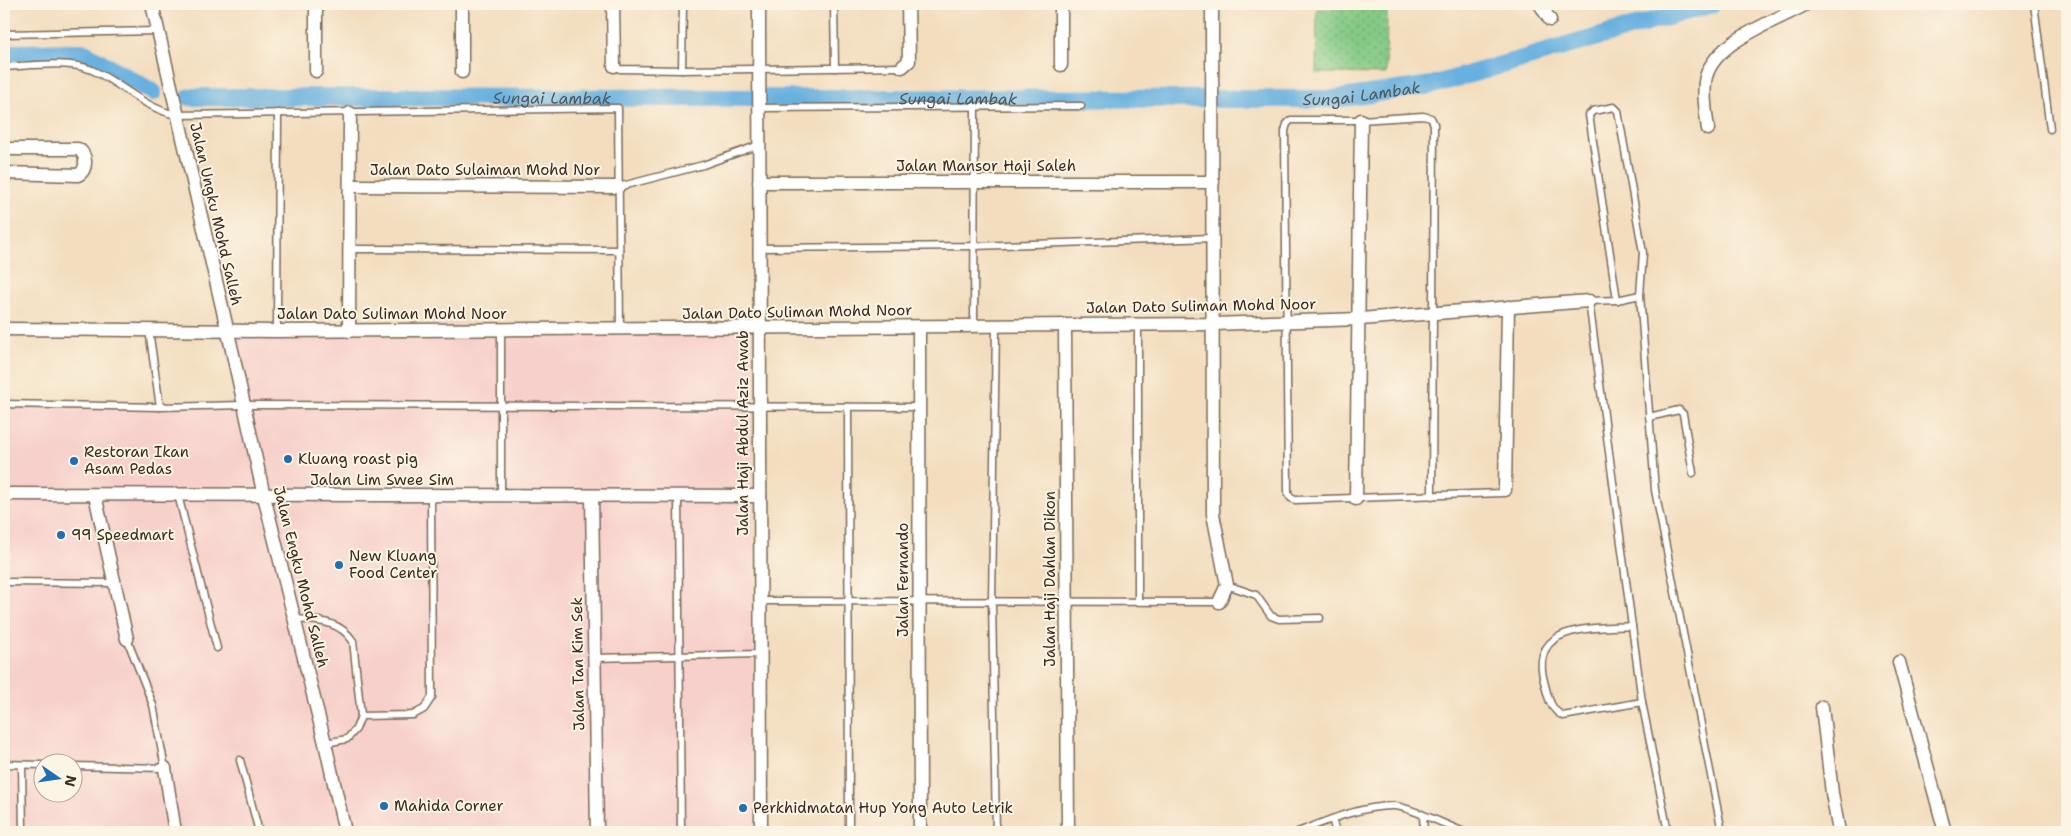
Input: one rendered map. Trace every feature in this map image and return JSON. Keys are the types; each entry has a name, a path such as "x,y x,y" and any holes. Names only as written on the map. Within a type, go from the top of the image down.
{"street":[{"name":"Jalan Ungku Mohd Salleh","path":"152,4 227,330"},
{"path":"316,4 316,71"},
{"path":"462,4 462,72"},
{"path":"613,4 614,66"},
{"name":"Jalan Haji Abdul Aziz Awab","path":"759,4 760,832"},
{"path":"902,67 909,61 908,4"},
{"path":"1061,4 1061,65"},
{"path":"1212,4 1213,514 1227,585 1219,602"},
{"path":"1540,4 1550,20"},
{"path":"1708,129 1704,99 1705,80 1711,65 1723,51 1743,38 1806,4"},
{"path":"349,331 350,113"},
{"path":"1356,499 1360,319 1361,120"},
{"path":"4,149 78,149 85,156 84,168 78,175 4,173"},
{"name":"Jalan Mansor Haji Saleh","path":"759,182 1213,182"},
{"name":"Jalan Dato Sulaiman Mohd Nor","path":"351,186 618,186"},
{"name":"Jalan Dato Suliman Mohd Noor","path":"4,330 759,329 1214,324 1360,319 1589,301"},
{"path":"1505,490 1508,307"},
{"name":"Jalan Haji Dahlan Dikon","path":"1065,325 1068,832"},
{"name":"Jalan Fernando","path":"919,327 920,832"},
{"name":"Jalan Engku Mohd Salleh","path":"227,330 264,496 345,832"},
{"name":"Jalan Lim Swee Sim","path":"4,494 760,496"},
{"path":"95,495 127,639"},
{"name":"Jalan Tan Kim Sek","path":"592,496 597,832"},
{"path":"1899,662 1944,832"},
{"path":"1822,707 1832,792 1839,832"},
{"path":"166,768 175,832"}],"lane":[{"path":"682,70 683,4"},
{"path":"834,4 835,68"},
{"path":"2034,4 2050,129"},
{"path":"4,34 157,31"},
{"path":"4,67 77,66 93,71 160,111 350,113 615,108 619,110 620,329"},
{"path":"614,66 620,69 682,70 902,67"},
{"path":"759,106 1081,106"},
{"path":"974,326 975,106"},
{"path":"1617,300 1589,115 1593,111 1614,107 1618,111 1643,254 1640,295 1655,490 1722,832"},
{"path":"277,331 278,113"},
{"path":"1432,496 1434,124 1431,118 1423,116 1361,120 1291,120 1287,124 1285,131 1288,494 1290,498 1295,500 1356,499 1432,496 1502,493 1505,490"},
{"path":"618,186 703,166 759,145"},
{"path":"759,248 974,246 1213,238"},
{"path":"350,249 619,250"},
{"path":"1640,295 1617,300 1589,301 1642,702 1668,832"},
{"path":"1138,325 1138,602"},
{"path":"996,326 992,601 996,832"},
{"path":"149,330 160,406"},
{"path":"501,330 501,496"},
{"path":"4,404 919,407"},
{"path":"848,407 850,832"},
{"path":"1649,417 1679,410 1683,414 1693,473"},
{"path":"178,495 217,648"},
{"path":"361,716 413,714 424,709 432,696 431,496"},
{"path":"678,496 681,832"},
{"path":"4,582 115,583"},
{"path":"1227,585 1256,595 1271,616 1279,619 1320,618"},
{"path":"760,601 1219,602"},
{"path":"295,619 326,621 337,625 348,633 353,641 361,716 356,729 347,739 325,743"},
{"path":"1632,626 1573,631 1555,637 1547,645 1541,657 1542,677 1556,713 1563,716 1642,702"},
{"path":"82,766 166,768 153,705 127,639"},
{"path":"594,658 760,654"},
{"path":"240,760 258,832"},
{"path":"4,764 32,766"},
{"path":"22,765 23,832"},
{"path":"1298,832 1332,819 1372,809 1395,806 1464,832"},
{"path":"1423,816 1424,832"},
{"path":"1332,819 1336,832"}],"shaded area":[{"path":"753,322 755,832 4,832 4,402 238,402 219,323 357,325"}],"green space":[{"path":"1317,9 1387,9 1386,74 1316,73"}],"waterway":[{"name":"Sungai Lambak","path":"190,97 1334,99 1432,85 1712,4"},
{"name":"Sungai Lambak","path":"4,53 83,52 153,92"}],"place":[{"name":"Kluang roast pig","path":"288,459"},
{"name":"Restoran Ikan Asam Pedas","path":"74,461"},
{"name":"99 Speedmart","path":"61,535"},
{"name":"New Kluang Food Center","path":"339,565"},
{"name":"Mahida Corner","path":"384,806"},
{"name":"Perkhidmatan Hup Yong Auto Letrik","path":"743,808"}]}
